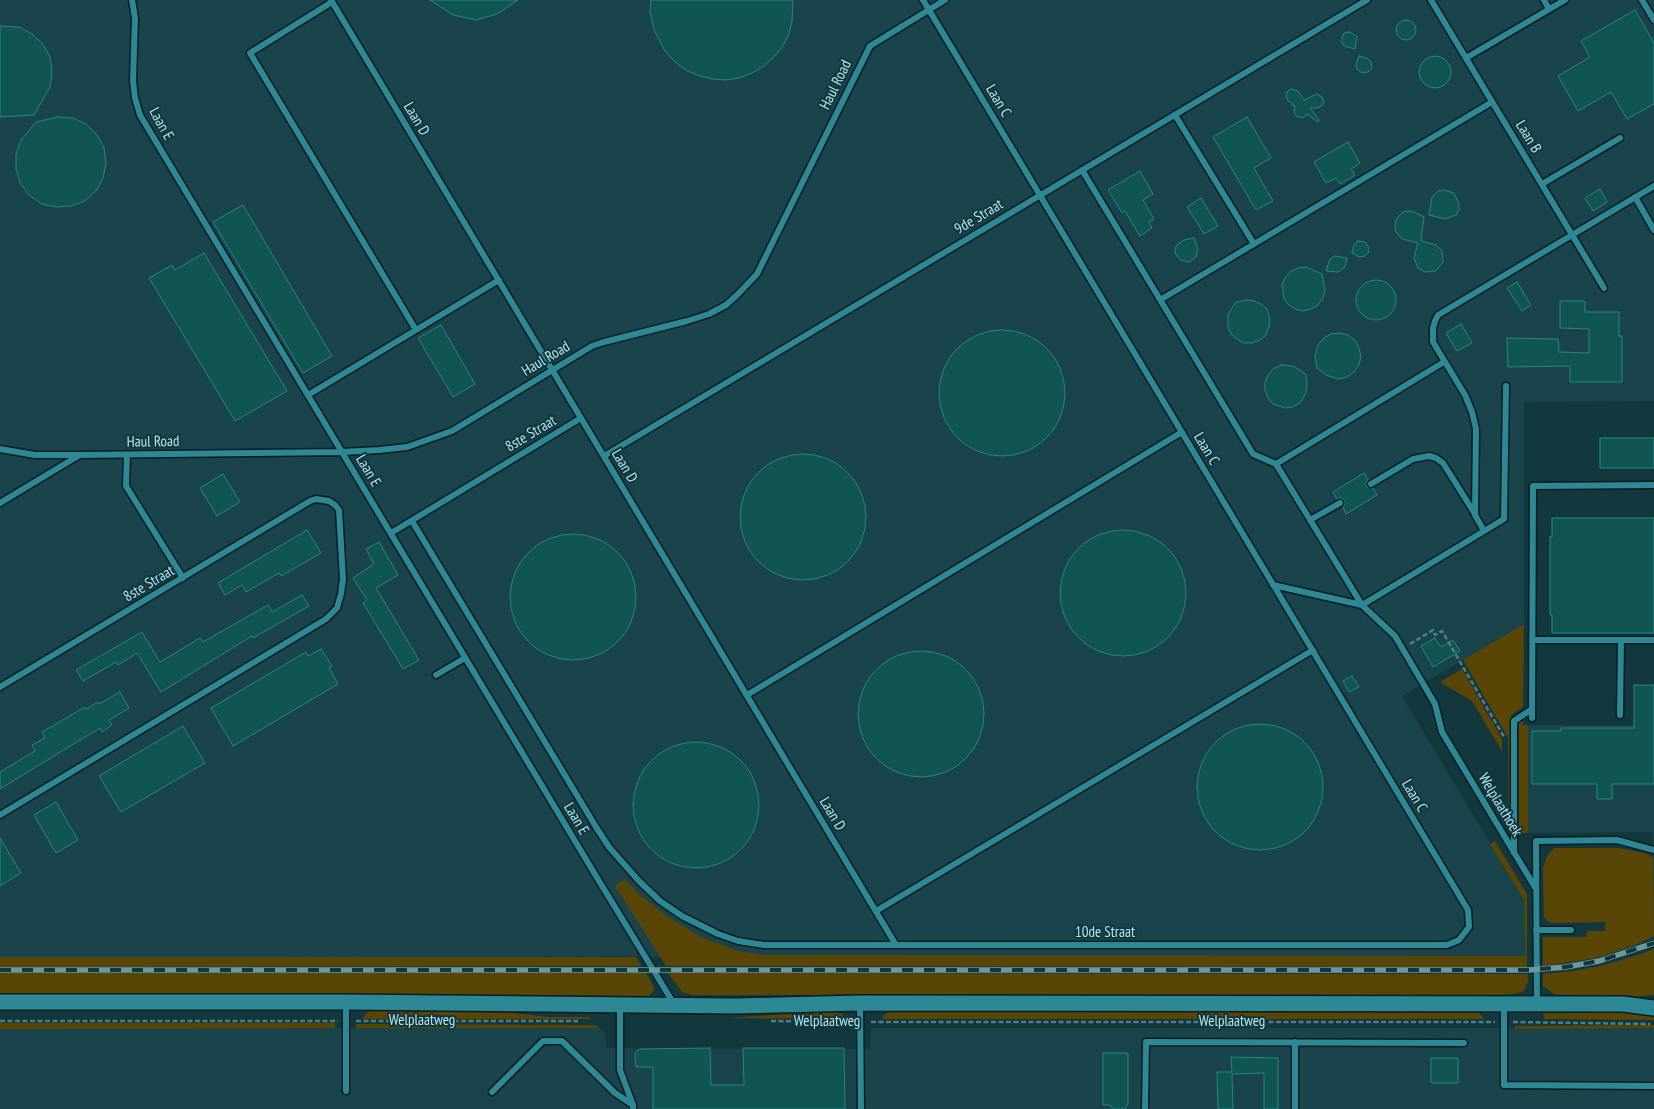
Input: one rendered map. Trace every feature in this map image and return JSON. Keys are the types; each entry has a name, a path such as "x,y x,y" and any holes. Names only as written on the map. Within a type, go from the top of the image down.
{"street":[{"name":"Welplaatweg","path":"0,1002 346,1002 736,1006 860,1003 1623,1004 1654,1001"},
{"name":"Welplaatweg","path":"1623,1004 1654,1008"}],"lane":[{"name":"Laan E","path":"132,0 135,18 133,81 140,115 634,940 675,1005"},
{"name":"Laan C","path":"923,0 1468,910 1469,927 1459,940 1447,945"},
{"name":"Haul Road","path":"0,449 35,455 79,456 342,452 407,447 430,440 452,430 592,346 708,314 726,304 743,290 757,274 870,46 945,0"},
{"name":"9de Straat","path":"604,456 1367,0"},
{"name":"Laan B","path":"1431,0 1604,288"},
{"path":"1544,0 1549,9"},
{"path":"1466,58 1565,0"},
{"path":"1642,0 1654,20"},
{"path":"331,1 250,53 416,330"},
{"name":"Laan D","path":"331,1 554,369 581,418 896,945"},
{"path":"1160,300 1492,102"},
{"path":"1175,115 1254,244"},
{"path":"1542,184 1620,138"},
{"path":"1082,170 1253,454 1276,464 1444,362"},
{"path":"1476,515 1476,430 1472,412 1465,395 1436,348 1432,335 1438,315 1654,186"},
{"path":"1634,197 1654,230"},
{"path":"308,395 499,280"},
{"path":"1273,585 1362,605 1504,519 1506,386"},
{"name":"8ste Straat","path":"391,533 581,418"},
{"path":"747,695 1182,432"},
{"path":"127,455 126,486 183,578"},
{"path":"0,503 79,456"},
{"path":"1371,484 1413,458 1429,456 1436,458 1448,470 1484,530"},
{"name":"Welplaathoek","path":"1276,464 1362,605 1395,636 1435,704 1442,732 1536,890"},
{"path":"1532,718 1533,486 1654,485"},
{"name":"8ste Straat","path":"0,687 310,501 316,499 329,501 339,510 341,594 337,608 326,619 0,815"},
{"path":"1310,520 1340,503"},
{"name":"10de Straat","path":"412,521 609,847 638,880 660,901 682,916 718,934 738,941 764,946 1447,945"},
{"path":"1532,640 1654,640"},
{"path":"1620,640 1620,715"},
{"path":"876,911 1312,650"},
{"path":"436,675 465,658"},
{"path":"1514,853 1514,721 1532,709"},
{"name":"Welplaathoek","path":"1537,1004 1536,841 1617,840 1654,850"},
{"path":"1536,930 1571,930"},
{"path":"346,1002 346,1091"},
{"path":"860,1003 860,1109"},
{"path":"1504,1004 1504,1085 1654,1086"},
{"path":"620,1005 620,1070 633,1107"},
{"path":"492,1092 542,1041 562,1041 615,1093 633,1107"},
{"path":"1145,1109 1146,1042 1464,1043"},
{"path":"1295,1042 1295,1109"}],"path":[{"path":"1402,648 1433,630 1435,635 1442,631 1505,739"},
{"name":"Welplaatweg","path":"0,1021 581,1021"},
{"name":"Welplaatweg","path":"764,1021 1654,1024"}],"shaded area":[{"path":"0,0 1654,0 1654,401 1524,402 1524,624 1402,696 1524,900 1525,956 0,957"},
{"path":"1524,624 1523,707 1511,715 1512,832 1509,832 1508,738 1463,660"},
{"path":"1462,669 1502,739 1502,751 1472,701 1440,682"},
{"path":"1523,721 1523,725 1528,725 1528,833 1519,833 1519,722"},
{"path":"1528,725 1654,725 1653,929 1653,832 1528,833"},
{"path":"1495,841 1527,894 1527,967 666,966 615,886 624,879 640,895 668,917 703,938 738,951 761,955 1525,956 1524,900 1490,844"},
{"path":"1554,848 1619,848 1644,853 1653,857 1654,936 1636,945 1600,957 1543,966 1543,937 1586,937 1587,931 1605,931 1605,922 1552,923 1544,917 1543,868 1547,856"},
{"path":"1654,949 1654,995 1627,997 1556,995 1543,986 1543,974 1604,965"},
{"path":"0,957 636,957 641,966 0,967"},
{"path":"0,973 646,973 654,990 649,996 0,994"},
{"path":"668,973 1528,974 1528,981 1524,991 1502,995 692,995 682,992"},
{"path":"489,1010 548,1017 589,1017 591,1019 362,1019 369,1011"},
{"path":"837,1011 845,1019 727,1018"},
{"path":"896,1011 1478,1011 1484,1019 882,1019 886,1013"},
{"path":"1543,1011 1648,1012 1654,1013 1654,1020 1544,1019"},
{"path":"0,1023 335,1023 335,1028 0,1029"},
{"path":"356,1024 595,1025 600,1028 356,1028"},
{"path":"1654,1025 1654,1028 1515,1029 1515,1026"},
{"path":"0,1028 600,1028 605,1033 606,1048 870,1049 871,1028 1654,1028 1654,1109 0,1109"}],"building":[{"path":"430,0 518,0 497,14 476,20 453,15"},
{"path":"651,0 793,0 792,21 789,34 783,46 764,66 739,78 726,80 712,79 686,70 665,51 654,30 650,12"},
{"path":"1635,10 1654,43 1654,104 1627,119 1611,92 1578,111 1558,76 1590,57 1581,41"},
{"path":"1406,20 1413,23 1416,30 1413,37 1406,40 1399,37 1396,30 1399,23"},
{"path":"0,26 19,27 32,34 43,44 50,57 52,72 50,87 34,115 0,117"},
{"path":"1350,32 1357,37 1355,49 1344,46 1341,41 1344,33"},
{"path":"1359,56 1367,58 1371,62 1372,68 1368,72 1362,73 1357,69 1356,64"},
{"path":"1435,56 1446,61 1451,72 1446,83 1435,88 1424,83 1419,72 1424,61"},
{"path":"1291,89 1298,91 1304,100 1317,94 1322,97 1324,102 1322,106 1310,108 1319,120 1318,122 1307,114 1303,118 1296,116 1294,112 1295,106 1286,97 1287,92"},
{"path":"58,117 73,118 86,124 97,135 104,148 106,163 103,178 96,191 85,201 71,206 56,207 42,204 29,195 20,183 16,169 16,154 21,140 36,122"},
{"path":"1247,117 1271,158 1254,168 1273,201 1256,210 1213,137"},
{"path":"1348,142 1360,163 1351,169 1355,175 1340,184 1336,178 1326,183 1314,162"},
{"path":"1140,171 1153,194 1143,200 1154,219 1149,222 1152,228 1140,236 1125,211 1122,213 1108,190"},
{"path":"1600,189 1607,202 1593,211 1585,198"},
{"path":"1444,190 1454,193 1459,204 1456,215 1445,219 1429,215 1432,197 1438,191"},
{"path":"1201,198 1218,226 1204,234 1187,207"},
{"path":"243,205 332,356 303,373 213,222"},
{"path":"1408,211 1424,217 1421,241 1436,245 1442,251 1443,262 1436,271 1425,272 1418,268 1414,258 1418,243 1402,239 1396,232 1395,224 1397,218 1403,212"},
{"path":"1194,238 1198,249 1196,257 1189,262 1180,260 1175,253 1176,246 1184,240"},
{"path":"1358,241 1365,242 1368,246 1369,252 1365,256 1359,257 1352,253 1354,245"},
{"path":"204,253 287,391 235,421 149,278 172,265 175,270"},
{"path":"1335,256 1347,258 1345,267 1338,272 1326,271 1330,259"},
{"path":"1306,267 1322,274 1325,290 1323,298 1318,305 1303,311 1295,309 1288,304 1284,299 1282,285 1290,272"},
{"path":"1372,280 1380,280 1387,283 1393,289 1396,300 1393,311 1387,317 1380,320 1372,320 1365,317 1359,311 1356,304 1356,296 1359,289 1365,283"},
{"path":"1517,282 1531,305 1522,311 1507,288"},
{"path":"1255,301 1267,309 1270,319 1266,335 1252,343 1244,343 1237,339 1231,334 1228,326 1228,314 1236,302"},
{"path":"1560,301 1585,301 1585,312 1619,312 1619,336 1622,336 1622,382 1570,382 1570,366 1508,367 1507,338 1558,339 1559,352 1589,353 1589,329 1560,328"},
{"path":"1461,324 1472,343 1457,351 1446,333"},
{"path":"441,325 475,384 453,397 418,338"},
{"path":"1002,330 1026,335 1046,349 1060,369 1065,393 1060,417 1046,437 1026,451 1002,456 978,451 958,437 944,417 939,393 944,369 958,349 978,335"},
{"path":"1340,333 1348,335 1355,340 1361,357 1359,365 1354,372 1347,377 1338,379 1326,375 1317,368 1315,357 1318,345 1324,338 1331,334"},
{"path":"1281,365 1293,366 1306,374 1306,393 1300,403 1293,407 1285,408 1273,404 1265,390 1265,382 1268,375 1273,369"},
{"path":"1600,438 1654,438 1654,468 1600,468"},
{"path":"803,454 827,459 847,473 861,493 866,517 861,541 847,561 827,575 803,580 779,575 759,561 745,541 740,517 745,493 759,473 779,459"},
{"path":"1364,473 1368,480 1367,487 1373,488 1377,495 1346,514 1343,507 1345,504 1344,500 1341,498 1337,499 1333,492"},
{"path":"223,474 240,502 217,516 200,488"},
{"path":"1552,518 1654,518 1654,633 1552,633 1552,615 1550,615 1550,536 1552,537"},
{"path":"307,530 321,553 281,576 279,573 246,592 242,585 225,595 218,583"},
{"path":"1123,530 1147,535 1167,549 1181,569 1186,593 1181,617 1167,637 1147,651 1123,656 1099,651 1079,637 1065,617 1060,593 1065,569 1079,549 1099,535"},
{"path":"573,534 597,539 617,553 631,573 636,597 631,621 617,641 597,655 573,660 549,655 529,641 515,621 510,597 515,573 529,553 549,539"},
{"path":"379,542 398,575 376,588 419,660 403,669 363,603 367,600 353,578 374,564 366,549"},
{"path":"302,595 309,606 253,638 252,636 161,692 137,653 118,665 116,662 83,681 76,670 142,632 160,662 200,638 203,642 268,605 272,612"},
{"path":"1435,638 1441,647 1453,640 1460,651 1433,667 1421,646"},
{"path":"321,649 332,666 329,668 338,684 233,746 211,708 306,652 308,656"},
{"path":"921,651 945,656 965,670 979,690 984,714 979,738 965,758 945,772 921,777 897,772 877,758 863,738 858,714 863,690 877,670 897,656"},
{"path":"1352,676 1359,687 1349,692 1343,681"},
{"path":"1634,685 1654,685 1654,784 1612,784 1612,799 1597,799 1597,784 1532,784 1532,731 1561,731 1561,728 1634,728"},
{"path":"120,692 129,708 109,720 112,725 102,732 100,728 0,789 0,772 35,751 32,745 45,738 42,732 85,707 86,709 98,702 99,704"},
{"path":"1260,724 1284,729 1304,743 1318,763 1323,787 1318,811 1304,831 1284,845 1260,850 1236,845 1216,831 1202,811 1197,787 1202,763 1216,743 1236,729"},
{"path":"183,726 205,763 121,812 99,776"},
{"path":"696,742 720,747 740,761 754,781 759,805 754,829 740,849 720,863 696,868 672,863 652,849 638,829 633,805 638,781 652,761 672,747"},
{"path":"56,802 78,840 56,853 34,815"},
{"path":"0,838 21,873 0,886"},
{"path":"710,1048 711,1085 744,1085 743,1048 844,1048 845,1109 653,1109 653,1067 636,1067 635,1053 640,1049"},
{"path":"1103,1053 1128,1053 1128,1104 1125,1109 1113,1109 1110,1105 1103,1105"},
{"path":"1231,1057 1278,1058 1278,1109 1264,1109 1264,1073 1232,1074 1233,1109 1218,1109 1217,1072 1232,1072"},
{"path":"1431,1058 1458,1058 1458,1083 1431,1083"}],"railway":[{"path":"0,970 1529,970 1566,967 1599,961 1654,943"}]}
